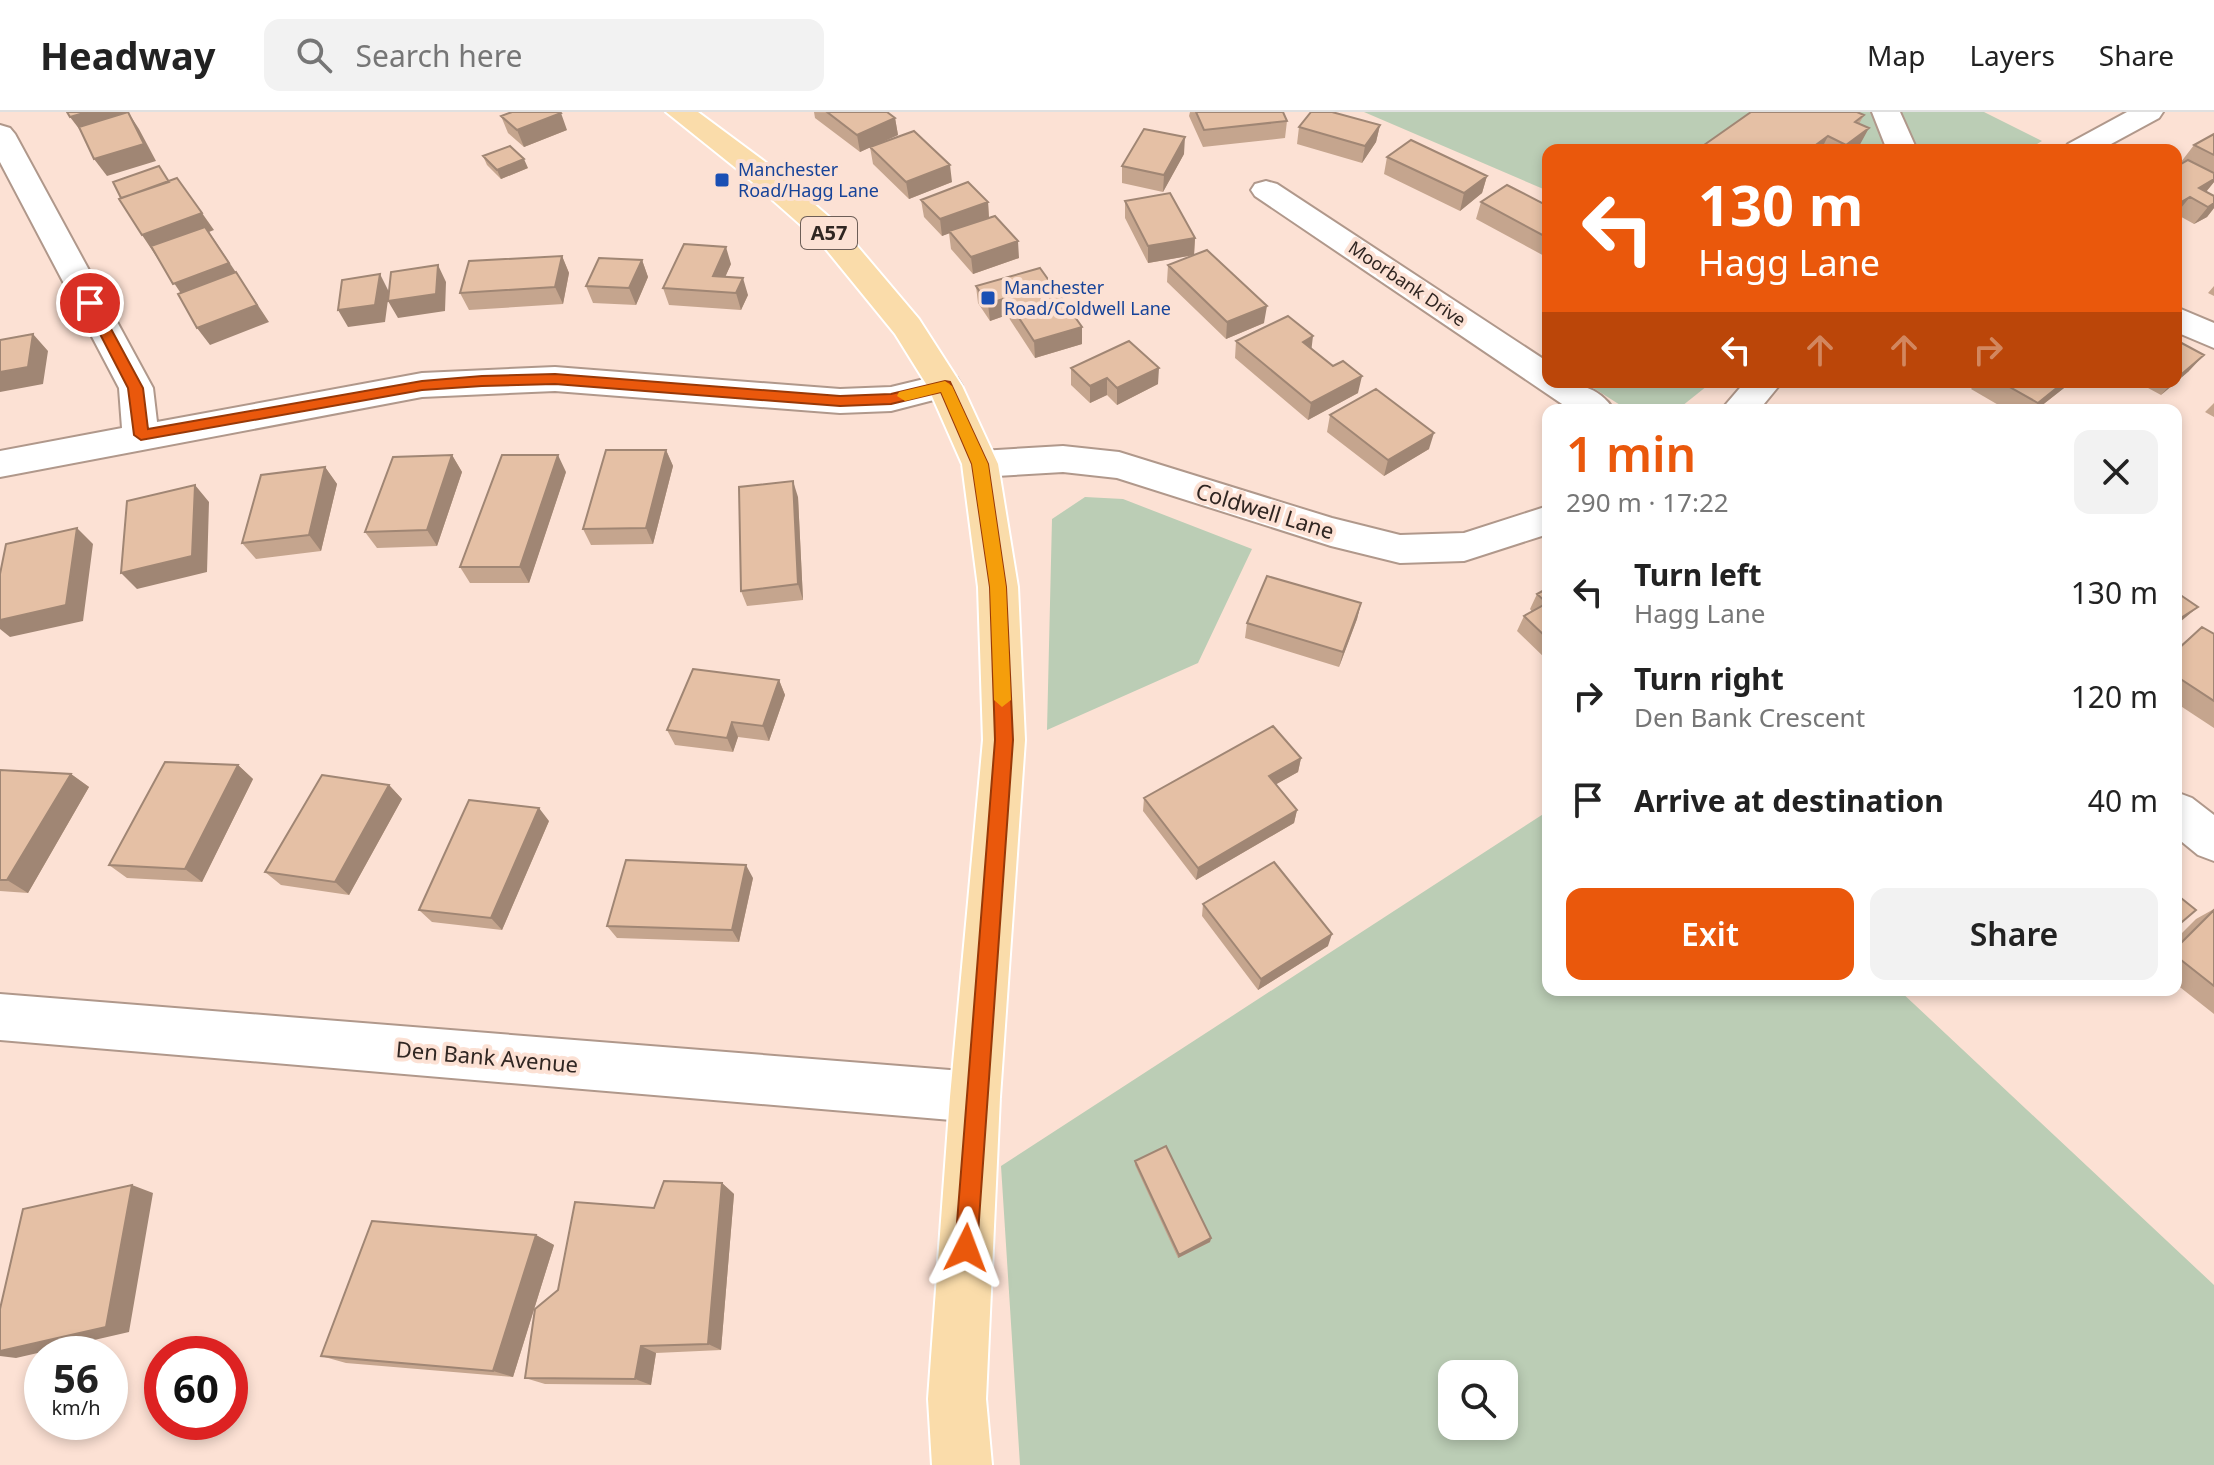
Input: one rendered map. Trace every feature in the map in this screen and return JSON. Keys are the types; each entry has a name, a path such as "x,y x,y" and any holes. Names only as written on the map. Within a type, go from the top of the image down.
{"main road":[{"name":"A57","path":"680,112 753,167 831,235 898,314 945,386 980,464 998,587 1004,740 975,1097 957,1399 962,1465"}],"street":[{"path":"1886,112 1899,144"},
{"path":"2089,144 2149,112"},
{"path":"0,134 136,388 141,435"},
{"name":"Moorbank Drive","path":"1266,190 1542,374"},
{"path":"2182,321 2214,337"},
{"path":"0,464 141,435 422,385 555,379 840,401 891,399 945,386"},
{"path":"1563,388 1587,404"},
{"path":"1745,404 1759,388"},
{"name":"Coldwell Lane","path":"980,464 1063,459 1119,465 1331,532 1400,549 1464,547 1542,522"},
{"path":"2182,816 2214,841"},
{"name":"Den Bank Avenue","path":"0,1017 975,1097"}],"green space":[{"path":"1364,112 1984,112 2042,141 2037,144 1542,144 1542,188"},
{"path":"1593,388 1704,388 1684,404 1619,404"},
{"path":"1085,497 1123,499 1252,549 1198,663 1047,730 1052,519"},
{"path":"1542,815 1542,996 1905,996 2214,1285 2214,1465 1020,1465 1001,1166"}],"building":[{"path":"67,112 87,112 70,117"},
{"path":"128,112 144,144 94,159 79,127"},
{"path":"512,112 561,113 517,130 501,116"},
{"path":"827,112 887,112 895,118 857,135"},
{"path":"1196,112 1283,112 1287,121 1204,130"},
{"path":"1311,112 1332,112 1380,125 1365,146 1299,127"},
{"path":"1751,112 1857,112 1864,115 1855,122 1869,128 1847,144 1828,136 1817,144 1705,144"},
{"path":"1144,129 1185,137 1164,175 1122,166"},
{"path":"914,131 950,165 906,182 870,147"},
{"path":"2214,134 2214,155 2194,145"},
{"path":"1411,140 1487,176 1464,193 1387,157"},
{"path":"510,146 524,159 497,170 483,156"},
{"path":"2188,160 2214,173 2214,179 2199,188 2214,196 2214,203 2208,207 2190,197 2182,202 2182,164"},
{"path":"159,166 169,182 121,198 113,182"},
{"path":"177,178 202,213 142,235 119,199"},
{"path":"968,182 988,202 940,219 921,200"},
{"path":"1507,185 1542,203 1542,235 1481,202"},
{"path":"1170,193 1195,238 1148,246 1125,201"},
{"path":"995,216 1018,241 971,257 949,231"},
{"path":"205,227 229,263 173,284 151,246"},
{"path":"684,244 726,247 713,276 743,278 736,293 663,288"},
{"path":"1207,250 1267,306 1227,322 1168,265"},
{"path":"562,256 555,287 460,293 469,261"},
{"path":"599,258 642,260 629,288 586,286"},
{"path":"438,265 436,294 388,301 391,272"},
{"path":"1040,268 1082,327 1034,341 1006,298 988,304 976,286"},
{"path":"236,272 257,305 197,328 178,294"},
{"path":"380,274 375,305 338,310 342,280"},
{"path":"1288,316 1313,336 1303,342 1333,366 1343,361 1362,376 1311,403 1236,341"},
{"path":"33,334 28,367 0,372 0,340"},
{"path":"1129,341 1159,368 1117,388 1107,378 1090,386 1071,368"},
{"path":"2182,343 2204,355 2182,374"},
{"path":"2012,388 2057,388 2038,403"},
{"path":"1376,389 1434,433 1388,460 1330,415"},
{"path":"606,450 666,450 646,528 583,529"},
{"path":"452,455 427,530 365,532 393,457"},
{"path":"502,455 558,455 520,567 460,567"},
{"path":"325,467 309,535 242,543 261,475"},
{"path":"793,481 798,584 741,591 739,487"},
{"path":"195,485 192,556 121,573 127,501"},
{"path":"77,528 66,605 0,620 0,574 6,544"},
{"path":"1267,576 1361,603 1343,652 1247,623"},
{"path":"2182,596 2198,607 2182,617"},
{"path":"1542,606 1542,633 1524,616"},
{"path":"2202,627 2214,634 2214,701 2182,680 2182,645"},
{"path":"693,669 779,680 763,726 732,722 727,738 667,730"},
{"path":"1273,726 1301,758 1269,776 1297,810 1198,868 1144,798"},
{"path":"165,762 238,765 185,869 109,865"},
{"path":"0,770 71,774 7,880 0,880"},
{"path":"322,775 389,785 335,882 265,872"},
{"path":"469,800 539,808 491,918 419,910"},
{"path":"626,860 746,865 732,930 607,926"},
{"path":"1274,862 1332,934 1261,979 1203,904"},
{"path":"2182,899 2196,910 2182,922"},
{"path":"2214,910 2214,986 2182,961 2182,942"},
{"path":"1166,1146 1211,1238 1179,1255 1135,1161"},
{"path":"664,1181 722,1183 708,1344 641,1346 635,1379 525,1378 535,1309 558,1290 575,1202 654,1208"},
{"path":"132,1185 106,1327 66,1336 24,1336 24,1346 0,1351 0,1309 23,1209"},
{"path":"372,1221 536,1235 493,1371 321,1356"}],"slow traffic":[{"path":"905,396 945,386 980,464 998,587 1002,700"}],"place":[{"name":"Manchester Road/Hagg Lane","path":"722,180"},
{"name":"Manchester Road/Coldwell Lane","path":"988,298"}],"route":[{"path":"90,303 136,388 141,435 422,385 482,381 555,379 840,401 891,399 945,386 980,464 998,587 1004,740 966,1248"}]}
